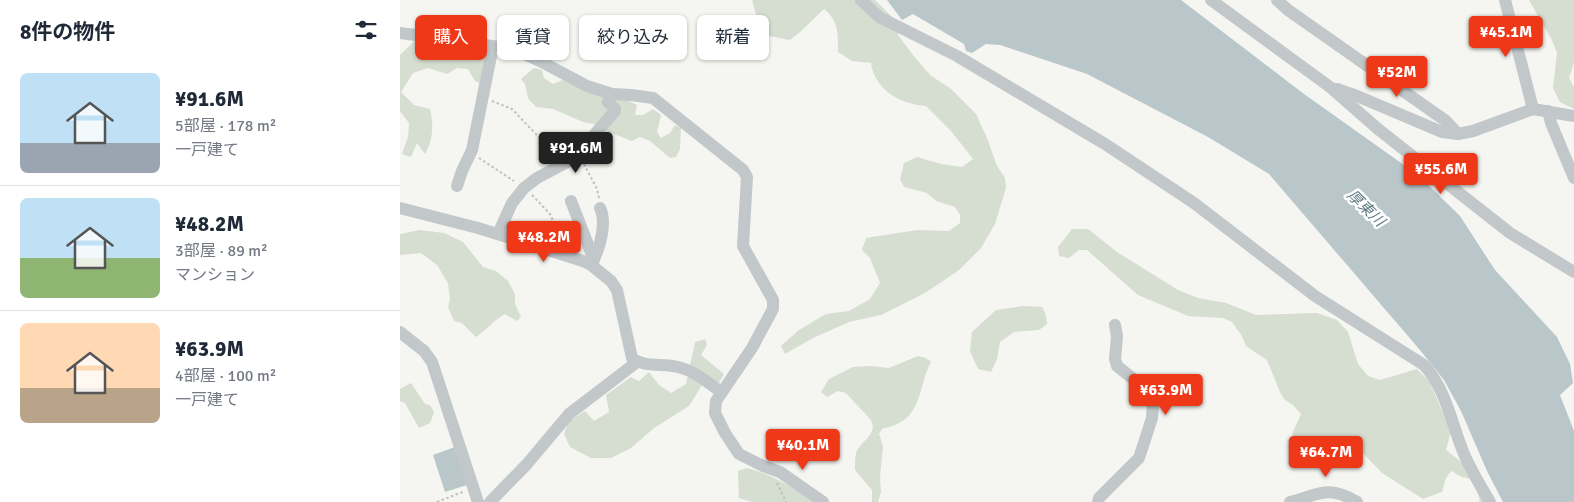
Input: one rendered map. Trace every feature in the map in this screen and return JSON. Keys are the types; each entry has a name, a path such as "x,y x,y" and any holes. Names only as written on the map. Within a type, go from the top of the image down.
{"street":[{"path":"861,0 879,17 958,56 1113,149 1194,203 1315,296 1424,365 1431,373 1438,387 1464,454 1490,502"},
{"path":"1211,0 1330,87 1378,128 1510,233 1574,272"},
{"path":"1277,0 1288,10 1446,121 1458,134"},
{"path":"1505,0 1533,109"},
{"path":"400,33 415,35"},
{"path":"487,45 520,52 540,60 586,86 612,94 653,98 743,170 747,177 744,246 773,300 773,309 752,348 721,392 716,401 715,413 739,454 750,461 780,472 823,502"},
{"path":"457,186 472,150 492,56 487,50"},
{"path":"1330,87 1357,96 1442,132 1458,134 1473,131 1533,109 1548,110 1574,116"},
{"path":"498,234 512,203 524,188 537,178 573,160 615,111 608,102 612,94"},
{"path":"1548,110 1551,123 1574,178"},
{"path":"571,201 592,262 611,281 616,290 632,358 637,362 676,366 693,371 721,392"},
{"path":"400,208 451,220 592,262"},
{"path":"592,262 601,237 602,214 600,208"},
{"path":"1098,502 1099,498 1139,458 1152,418 1153,403 1146,389 1117,366 1115,360 1117,336 1115,325"},
{"path":"400,332 424,351 432,362 478,502"},
{"path":"490,502 527,464 568,414 637,362"},
{"path":"1290,502 1327,491 1336,492 1356,502"}],"path":[{"path":"482,98 512,109 563,164"},
{"path":"580,152 597,189 600,208"},
{"path":"772,470 786,502"},
{"path":"438,502 474,488"}],"shaded area":[{"path":"752,0 875,0 895,20 898,35 930,75 951,89 976,114 997,166 1005,178 1006,188 995,224 981,248 959,270 925,293 881,315 849,322 813,338 785,354 781,346 799,330 826,314 849,311 870,299 880,283 870,258 862,250 866,238 917,230 949,231 960,223 960,215 955,207 936,201 927,193 904,187 900,179 904,163 917,157 941,164 962,167 973,159 951,131 926,106 898,99 883,88 873,73 871,63 852,61 838,52 838,34 835,23 833,18 824,9 790,40 769,36 769,15 756,15"},
{"path":"1529,0 1574,0 1574,63 1569,78 1574,87 1574,109 1560,102 1553,88 1557,53 1552,40"},
{"path":"415,42 415,60 487,60 481,84 475,81 468,69 457,68 447,74 428,68 413,73 401,92 414,105 430,109 432,127 430,143 425,154 417,143 411,157 402,154 408,137 409,123 400,111 400,55"},
{"path":"534,68 542,70 544,78 553,84 563,80 627,100 637,105 635,115 643,115 653,109 661,115 657,132 661,138 670,133 675,125 681,128 680,149 676,157 670,158 650,141 640,137 632,141 553,109 536,107 528,98 525,84 521,79"},
{"path":"1072,229 1088,229 1117,252 1178,290 1198,298 1226,303 1256,315 1317,313 1337,320 1348,332 1358,364 1368,376 1380,380 1417,369 1429,381 1451,431 1446,450 1470,472 1487,502 1478,502 1480,501 1477,491 1470,479 1451,471 1446,478 1442,492 1423,499 1382,473 1363,453 1330,442 1312,451 1304,446 1292,434 1301,414 1293,405 1285,400 1267,360 1246,346 1242,336 1232,322 1223,318 1188,316 1138,295 1087,250 1079,250 1069,258 1059,256 1058,247"},
{"path":"420,230 444,233 463,242 483,267 496,271 508,281 515,294 515,304 521,317 517,321 505,314 476,337 462,323 454,321 448,307 450,299 448,283 437,265 421,253 400,255 400,234"},
{"path":"1023,306 1042,307 1046,315 1047,324 1039,330 1014,332 1000,342 997,359 991,372 978,369 970,351 972,332 996,310"},
{"path":"705,339 707,345 701,355 724,374 719,383 707,377 689,406 654,428 631,448 611,458 591,458 570,447 564,434 568,422 585,411 594,421 609,412 606,395 631,377 639,381 649,372 659,385 671,393 686,384 695,342"},
{"path":"918,356 926,358 931,362 912,412 896,425 882,429 879,434 883,446 880,477 881,492 878,502 872,502 872,490 855,470 856,453 873,429 870,419 846,393 838,391 827,397 821,392 829,379 853,367 889,368"},
{"path":"411,383 425,404 430,405 434,412 430,423 419,428 405,403 400,401 400,389"},
{"path":"747,468 781,481 812,502 752,502 739,498 738,471"}],"water":[{"name":"厚東川","path":"887,0 1181,0 1304,94 1418,175 1460,216 1495,270 1557,337 1570,364 1573,383 1560,395 1574,431 1574,502 1503,502 1487,471 1461,411 1444,380 1269,174 1208,137 1087,74 1000,45 986,44 972,53 966,51 964,44 913,14 902,20"},
{"path":"455,447 467,485 445,492 433,455"}]}
